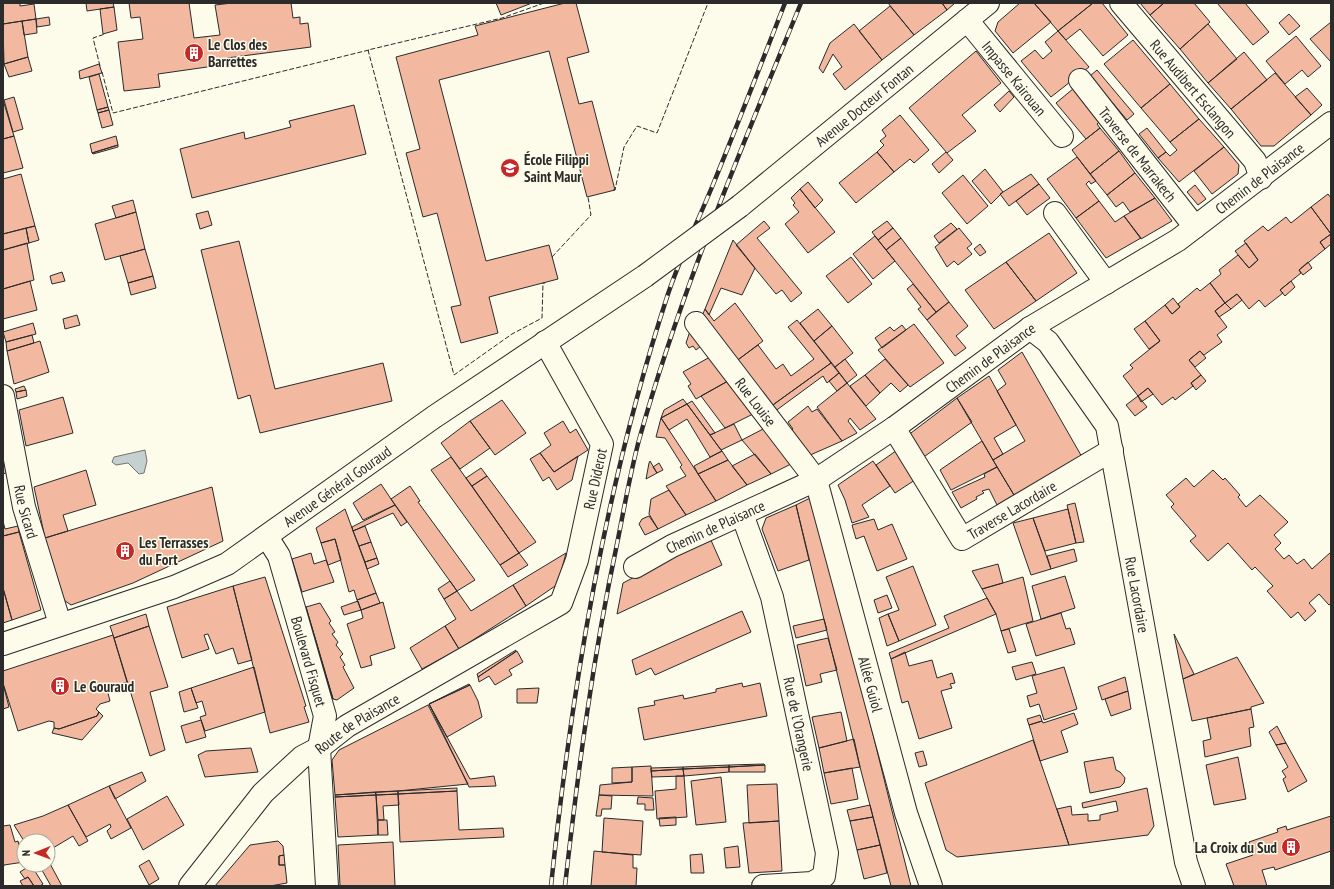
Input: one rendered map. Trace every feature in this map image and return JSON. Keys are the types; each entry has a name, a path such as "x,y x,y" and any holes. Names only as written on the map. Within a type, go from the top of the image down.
{"street":[{"name":"Avenue Docteur Fontan","path":"645,276 740,206 988,3"},
{"name":"Rue Audibert Esclangon","path":"1121,3 1255,162 1261,178"},
{"name":"Impasse Kairouan","path":"968,20 1062,136"},
{"name":"Traverse de Marrakech","path":"1080,80 1195,227"},
{"name":"Chemin de Plaisance","path":"635,567 672,546 816,480 894,428 1030,328 1178,240 1331,123"},
{"path":"1055,213 1106,283"},
{"name":"Avenue Général Gouraud","path":"3,644 174,587 227,564 434,417 645,276"},
{"name":"Rue Louise","path":"696,323 816,480"},
{"name":"Rue Lacordaire","path":"1030,328 1048,342 1107,426 1186,862 1194,886"},
{"name":"Rue Diderot","path":"545,342 602,444 577,560 561,603"},
{"name":"Rue Sicard","path":"3,396 24,507 60,624"},
{"name":"Traverse Lacordaire","path":"894,428 962,539 1112,450"},
{"name":"Allée Guiol","path":"816,480 906,813 931,886"},
{"name":"Rue de l'Orangerie","path":"742,514 772,597 827,853 824,876 812,883 763,886"},
{"name":"Boulevard Fisquet","path":"267,536 279,556 325,716 319,748 327,886"},
{"name":"Route de Plaisance","path":"190,886 263,793 302,757 319,748 347,726 561,603"}],"shaded area":[{"path":"145,450 147,461 144,473 139,474 128,463 116,465 112,462 114,457"}],"building":[{"path":"3,3 20,3 20,6 34,4 36,19 3,24"},
{"path":"86,3 113,3 114,7 87,11"},
{"name":"Le Clos des Barrettes","path":"129,3 189,3 194,38 220,35 215,5 232,3 291,3 293,18 300,17 300,24 308,23 311,47 227,58 228,64 158,74 160,87 124,91 118,42 143,39 140,17 131,18"},
{"path":"496,3 532,3 501,15"},
{"path":"565,3 576,3 589,52 567,58 579,104 592,101 615,190 587,197 549,51 439,80 486,261 549,245 558,279 489,297 498,333 461,343 451,307 461,305 437,213 423,217 406,153 420,149 396,57 478,35 475,26"},
{"path":"888,3 942,3 947,10 914,35"},
{"path":"942,3 955,3 947,10"},
{"path":"1020,3 1034,3 1051,22 1013,53 995,31 998,22"},
{"path":"1034,3 1093,3 1058,31"},
{"path":"1093,3 1102,3 1128,35 1103,56 1080,29 1066,40 1058,31"},
{"path":"1140,3 1164,3 1150,15"},
{"path":"1164,3 1194,3 1210,22 1180,49 1150,15"},
{"path":"1217,3 1245,3 1269,32 1253,45"},
{"path":"890,6 914,35 882,60 859,31"},
{"path":"114,7 117,30 103,34 100,9"},
{"path":"1289,14 1300,26 1289,35 1279,23"},
{"path":"49,17 50,25 37,27 36,19"},
{"path":"36,19 37,33 24,35 22,21"},
{"path":"22,21 28,57 4,64 3,24"},
{"path":"1331,22 1331,62 1310,39"},
{"path":"854,24 882,60 845,90 833,74 842,67 833,54 823,73 819,68 830,43"},
{"path":"1208,24 1237,59 1208,83 1180,49"},
{"path":"1058,31 1089,67 1051,97 1021,61 1035,50 1043,59 1052,51 1045,42"},
{"path":"1296,36 1321,66 1308,77 1302,70 1285,84 1266,61"},
{"path":"1133,40 1170,84 1141,108 1104,64"},
{"path":"976,51 1001,83 962,115 976,131 947,153 909,108"},
{"path":"1244,52 1267,80 1231,109 1208,83"},
{"path":"28,57 32,71 9,77 4,64"},
{"path":"99,64 102,73 80,79 79,71"},
{"path":"1097,70 1134,114 1127,120 1090,76"},
{"path":"1275,73 1311,115 1274,146 1261,146 1231,109"},
{"path":"99,74 108,107 97,110 89,77"},
{"path":"1079,84 1104,118 1097,124 1100,128 1086,139 1056,103"},
{"path":"1170,84 1199,119 1170,142 1141,108"},
{"path":"1307,88 1322,105 1311,115 1295,97"},
{"path":"1009,91 1014,97 1000,112 994,105"},
{"path":"14,97 23,129 13,132 4,100"},
{"path":"3,100 14,136 3,139"},
{"path":"354,105 366,154 192,198 180,149 244,132 245,139 291,127 289,121"},
{"path":"108,107 109,110 98,113 97,110"},
{"path":"109,110 113,125 102,128 98,113"},
{"path":"900,115 929,150 914,163 910,159 894,172 877,152 884,145 880,141 886,136 882,130"},
{"path":"1199,119 1224,147 1179,182 1158,158 1166,152 1170,156 1177,150 1170,142"},
{"path":"1100,128 1119,151 1090,174 1072,150"},
{"path":"1147,128 1166,152 1158,158 1139,134"},
{"path":"14,136 23,168 3,173 3,139"},
{"path":"116,136 118,145 92,153 90,144"},
{"path":"118,145 118,147 92,153"},
{"path":"1224,147 1239,165 1238,174 1212,194 1194,171"},
{"path":"1119,151 1135,173 1107,195 1090,174"},
{"path":"877,152 894,172 856,203 839,183"},
{"path":"946,152 953,160 939,173 932,164"},
{"path":"1077,157 1096,181 1091,184 1089,181 1086,184 1099,201 1076,218 1047,179"},
{"path":"985,169 1003,192 991,204 972,181"},
{"path":"1135,173 1155,198 1130,212 1123,202 1116,207 1107,195"},
{"path":"21,174 35,226 3,234 3,179"},
{"path":"1031,174 1039,184 1009,206 1000,194"},
{"path":"963,175 988,206 967,224 942,193"},
{"path":"808,182 823,200 815,208 800,189"},
{"path":"1039,184 1050,198 1027,215 1016,201"},
{"path":"1195,185 1206,199 1198,205 1187,192"},
{"path":"800,189 835,232 808,253 785,224 799,212 793,205 795,203 791,198"},
{"path":"1328,194 1331,198 1331,234 1311,207"},
{"path":"1155,198 1172,221 1141,239 1124,216"},
{"path":"133,200 136,212 116,218 112,206"},
{"path":"1099,201 1115,222 1124,216 1141,238 1106,258 1076,218"},
{"path":"1311,207 1331,234 1320,242 1325,249 1299,270 1301,273 1280,290 1283,293 1265,307 1259,300 1249,309 1237,294 1225,303 1210,283 1221,274 1219,270 1238,255 1249,268 1258,260 1244,241 1263,226 1268,231 1286,217 1291,223"},
{"path":"208,211 212,225 200,229 196,214"},
{"path":"136,212 145,249 105,260 95,224"},
{"path":"764,221 770,228 757,238 802,293 791,302 782,290 776,294 736,245"},
{"path":"887,221 893,228 878,240 872,232"},
{"path":"951,223 957,229 939,243 934,236"},
{"path":"35,226 39,240 29,243 26,228"},
{"path":"26,228 29,243 3,250 3,234"},
{"path":"893,228 901,238 886,250 878,240"},
{"path":"959,228 972,244 967,248 972,254 958,265 954,261 947,267 935,247"},
{"path":"1049,233 1077,273 1036,301 1006,262"},
{"path":"1331,234 1331,244 1325,249 1320,242"},
{"path":"875,236 895,261 873,279 853,254"},
{"path":"901,238 949,302 936,312 886,250"},
{"path":"733,240 755,268 742,295 721,288 709,315 705,309"},
{"path":"239,241 275,389 383,363 392,401 260,433 250,395 238,399 201,250"},
{"path":"27,243 34,280 3,289 3,250"},
{"path":"1246,243 1258,260 1249,268 1235,251"},
{"path":"980,244 986,252 980,256 974,249"},
{"path":"145,249 153,276 128,283 120,256"},
{"path":"851,257 872,284 848,303 826,276"},
{"path":"1006,262 1036,301 994,329 965,290"},
{"path":"1308,262 1312,268 1303,275 1299,270"},
{"path":"62,272 65,281 52,284 50,276"},
{"path":"153,276 156,288 131,295 128,283"},
{"path":"30,281 37,310 3,319 3,289"},
{"path":"1291,281 1295,287 1285,296 1280,290"},
{"path":"1210,283 1225,303 1215,311 1227,327 1217,335 1222,342 1204,355 1200,351 1189,360 1201,375 1191,383 1193,386 1175,400 1173,397 1162,405 1148,388 1138,396 1123,376 1133,368 1130,365 1160,341 1145,321 1165,305 1172,314 1180,307 1178,304 1197,288 1200,291"},
{"path":"913,284 936,312 927,320 918,309 921,307 907,289"},
{"path":"1237,294 1242,300 1231,309 1225,303"},
{"path":"1173,298 1180,307 1172,314 1165,305"},
{"path":"949,302 968,326 956,336 966,348 955,356 927,320"},
{"path":"735,303 763,341 735,362 701,318 705,309 714,321"},
{"path":"1225,303 1231,309 1219,317 1215,311"},
{"path":"818,309 832,326 814,341 800,323"},
{"path":"77,315 80,325 65,329 63,319"},
{"path":"797,320 831,363 770,407 735,362 758,345 776,369 783,364 791,376 814,359 788,327"},
{"path":"1145,321 1160,341 1149,349 1134,329"},
{"path":"33,323 36,334 6,342 3,332"},
{"path":"914,324 944,363 910,387 878,350"},
{"path":"902,325 906,330 882,348 875,338 890,327 894,331"},
{"path":"832,326 853,353 835,367 814,341"},
{"path":"690,331 701,346 696,350 693,346 689,348 686,343"},
{"path":"32,335 34,343 7,351 6,342"},
{"path":"40,341 49,372 14,384 7,351"},
{"path":"1200,351 1206,358 1195,367 1189,360"},
{"path":"1022,352 1082,457 1014,495 993,460 1025,441 997,391 1006,384 998,370"},
{"path":"710,357 728,381 696,399 688,386 691,384 683,372"},
{"path":"845,359 857,375 847,383 835,367"},
{"path":"885,359 908,385 900,392 891,383 880,393 865,375"},
{"path":"831,363 839,373 827,383 823,376 774,412 770,407"},
{"path":"839,373 847,383 837,391 829,381"},
{"path":"865,375 880,393 866,406 850,386"},
{"path":"1201,375 1206,381 1196,390 1191,383"},
{"path":"989,376 1016,425 994,438 1003,454 993,460 957,398"},
{"path":"728,381 753,414 725,428 701,396"},
{"path":"847,383 876,419 860,430 850,418 848,421 857,433 842,441 817,407"},
{"path":"24,386 26,390 16,392 15,389"},
{"path":"1148,388 1153,394 1141,402 1138,396"},
{"path":"26,390 27,396 17,399 16,392"},
{"path":"1138,396 1147,407 1135,416 1126,405"},
{"path":"63,397 73,433 26,446 19,410"},
{"path":"957,398 972,422 921,459 907,436"},
{"path":"683,399 687,404 661,418 664,410"},
{"path":"502,400 526,433 495,455 470,421"},
{"path":"692,401 715,433 710,435 687,404"},
{"path":"687,404 722,451 710,457 687,419 669,430 661,418"},
{"path":"808,406 812,412 817,409 842,441 808,456 789,432 793,429 788,422"},
{"path":"661,418 716,501 686,515 666,486 686,476 680,467 682,465 665,438 656,437"},
{"path":"470,421 490,448 460,469 441,443"},
{"path":"563,421 570,433 576,429 588,450 554,472 540,453 551,445 544,433"},
{"path":"734,424 742,440 721,450 710,435"},
{"path":"765,428 793,463 771,474 742,440"},
{"path":"982,441 997,467 951,490 940,470"},
{"path":"900,448 918,478 895,493 876,465"},
{"path":"722,451 728,460 698,474 694,466"},
{"path":"540,453 554,472 578,456 572,480 557,490 549,477 543,481 530,459"},
{"path":"755,454 771,474 747,485 732,466"},
{"path":"451,457 519,553 500,565 431,470"},
{"path":"728,460 747,485 716,501 698,474"},
{"path":"650,461 657,473 646,479 649,463"},
{"path":"873,461 890,486 862,505 869,517 852,523 845,500 838,485"},
{"path":"659,463 663,470 657,473 653,467"},
{"path":"7,465 8,472 3,474 3,466"},
{"path":"997,467 1014,495 997,505 989,489 982,491 984,493 976,497 977,499 961,508 952,492 985,477 984,474"},
{"path":"481,468 487,476 472,486 466,478"},
{"path":"86,470 96,505 63,515 68,531 45,538 34,487"},
{"path":"1213,470 1223,480 1225,478 1240,495 1238,497 1246,507 1260,495 1288,522 1274,535 1281,543 1275,549 1284,559 1289,555 1297,564 1304,559 1312,569 1331,552 1331,604 1329,605 1319,594 1309,603 1316,611 1305,621 1298,612 1291,618 1267,591 1273,586 1255,567 1252,570 1228,543 1208,561 1190,541 1196,536 1171,507 1174,504 1166,495 1186,478 1194,487"},
{"path":"487,476 536,542 519,553 472,486"},
{"path":"381,484 395,505 363,520 353,503"},
{"path":"410,486 420,501 418,502 475,580 457,591 391,499"},
{"name":"Les Terrasses du Fort","path":"212,487 223,541 133,583 71,605 58,596 45,538"},
{"path":"669,490 686,515 658,529 649,514 651,499"},
{"path":"814,496 911,886 891,886 860,767 796,505"},
{"path":"1075,503 1084,542 1076,543 1067,505"},
{"path":"395,505 407,522 401,526 393,513 353,531 352,527"},
{"path":"796,505 809,560 778,571 762,529 766,518"},
{"path":"345,509 376,593 357,600 354,590 349,592 335,539 321,543 316,528"},
{"path":"1068,509 1076,543 1045,551 1033,518"},
{"path":"649,516 658,529 645,535 639,524 642,519"},
{"path":"1033,518 1051,569 1031,575 1013,523"},
{"path":"874,519 878,530 892,524 907,559 877,571 864,536 856,539 852,525"},
{"path":"3,521 5,529 18,526 19,532 3,536"},
{"path":"365,526 371,542 359,546 353,531"},
{"path":"19,532 41,610 12,620 3,588 3,536"},
{"path":"710,538 722,565 617,614 623,583"},
{"path":"335,539 341,560 328,565 321,543"},
{"path":"371,542 377,558 365,562 359,546"},
{"path":"1074,549 1077,561 1051,569 1047,556"},
{"path":"311,553 314,564 326,560 334,582 302,592 292,559"},
{"path":"519,553 528,565 508,577 500,565"},
{"path":"566,553 558,584 526,606 513,585"},
{"path":"377,558 379,564 367,569 365,562"},
{"path":"998,564 1003,583 982,589 972,571"},
{"path":"913,566 936,625 899,641 888,614 899,610 886,577"},
{"path":"1065,576 1075,608 1041,619 1032,586"},
{"path":"265,577 306,706 304,707 309,722 270,733 233,586"},
{"path":"1023,577 1033,621 1001,631 996,614 982,589"},
{"path":"450,581 457,591 444,599 438,589"},
{"path":"513,585 526,606 459,649 445,626 456,619 444,599 457,591 471,611"},
{"path":"233,586 252,660 238,664 233,648 216,654 208,634 204,635 209,649 182,658 167,607"},
{"path":"3,588 12,620 3,623"},
{"path":"376,593 380,603 361,610 357,600"},
{"path":"887,595 892,608 878,613 874,600"},
{"path":"987,598 996,614 891,659 889,653 949,628 944,616"},
{"path":"358,601 361,610 344,615 341,607"},
{"path":"383,602 395,648 370,656 372,665 361,668 347,624 363,618 361,610"},
{"path":"320,603 331,621 329,623 335,632 332,634 338,642 336,645 343,654 340,657 345,665 343,667 354,688 337,700 333,699 306,607"},
{"path":"306,607 333,699 304,608"},
{"path":"742,611 751,632 655,675 651,668 636,675 632,660"},
{"path":"1061,613 1066,629 1070,628 1075,644 1036,656 1026,624"},
{"path":"146,614 149,626 114,638 110,626"},
{"path":"888,614 899,641 887,646 879,618"},
{"path":"824,619 827,630 796,638 793,626"},
{"path":"149,626 168,687 150,692 165,750 150,756 114,638"},
{"path":"445,626 459,649 422,669 410,648"},
{"path":"1009,629 1016,651 1008,653 1001,631"},
{"path":"1174,634 1194,674 1183,679"},
{"name":"Le Gouraud","path":"113,635 127,682 107,689 110,701 100,704 96,709 99,712 97,716 59,729 54,728 54,722 49,721 18,731 3,683 3,671"},
{"path":"828,638 837,670 820,674 822,682 806,686 797,645"},
{"path":"516,650 515,652 478,677 477,674"},
{"path":"517,651 523,662 509,670 512,675 495,685 489,676 479,682 478,677"},
{"path":"905,652 909,666 932,660 937,678 952,673 955,683 950,684 952,688 941,691 952,728 919,739 908,701 902,703 891,659"},
{"path":"1237,657 1264,703 1251,707 1251,709 1192,721 1183,679"},
{"path":"1032,662 1036,674 1016,680 1012,667"},
{"path":"254,667 265,712 205,731 200,717 206,715 202,701 196,703 191,688"},
{"path":"1064,667 1077,709 1044,720 1039,704 1030,707 1027,696 1037,693 1032,676"},
{"path":"1125,677 1128,691 1102,700 1098,687"},
{"path":"742,683 743,687 760,683 767,716 644,740 638,708 655,705 654,701 683,695 684,699 716,692 716,689"},
{"path":"3,684 9,707 3,709"},
{"path":"469,684 470,685 429,704"},
{"path":"470,685 478,701 482,717 447,737 429,704"},
{"path":"191,688 198,708 184,712 179,692"},
{"path":"539,688 537,703 517,703 517,689"},
{"path":"1128,691 1131,709 1111,716 1105,699"},
{"path":"429,704 470,779 494,776 496,786 469,787"},
{"path":"428,705 468,784 398,791 335,795 332,760 339,750"},
{"path":"1251,709 1254,727 1249,728 1251,746 1205,757 1203,741 1211,739 1207,718"},
{"path":"99,712 103,716 82,740 52,733 54,728 59,729 97,716"},
{"path":"841,712 847,741 819,748 812,717"},
{"path":"1074,713 1078,724 1061,731 1068,752 1040,761 1029,725 1042,721 1043,723"},
{"path":"1040,715 1042,721 1029,725 1027,719"},
{"path":"201,720 206,737 186,743 181,726"},
{"path":"1277,726 1286,743 1276,745 1269,732"},
{"path":"854,739 860,767 824,773 819,748"},
{"path":"1033,740 1069,845 957,857 946,850 925,783"},
{"path":"1286,743 1307,781 1288,792 1283,779 1286,777 1282,771 1288,767 1276,745"},
{"path":"251,748 258,772 205,777 198,755 206,751"},
{"path":"923,751 927,765 919,767 915,753"},
{"path":"1113,757 1116,770 1125,778 1124,783 1120,787 1090,793 1084,762"},
{"path":"1238,757 1246,799 1214,805 1206,765"},
{"path":"729,765 765,765 729,767"},
{"path":"729,765 729,767 683,769 683,767"},
{"path":"765,765 765,772 729,772 729,767"},
{"path":"651,766 653,796 599,795 600,785 632,782 632,767"},
{"path":"632,767 632,782 612,783 612,768"},
{"path":"683,767 683,769 651,771 651,768"},
{"path":"729,767 729,772 684,776 683,769"},
{"path":"852,768 858,799 831,804 824,773"},
{"path":"683,769 684,776 652,777 651,771"},
{"path":"142,772 146,781 115,799 109,786"},
{"path":"676,776 684,776 687,817 657,819 655,791 676,789"},
{"path":"721,777 726,822 696,825 691,781"},
{"path":"777,784 779,821 749,823 747,785"},
{"path":"109,786 131,828 111,839 107,831 111,827 110,824 86,837 68,805"},
{"path":"457,788 457,791 398,794 398,791"},
{"path":"1147,788 1154,826 1148,835 1069,845 1057,809 1071,806 1072,815 1088,814 1088,821 1100,820 1100,815 1118,811 1116,801 1083,808 1082,803"},
{"path":"398,791 398,794 377,795 375,792"},
{"path":"457,791 459,830 503,828 504,837 400,842 398,794"},
{"path":"375,792 376,795 335,797 335,795"},
{"path":"398,794 399,805 383,806 384,820 378,820 376,795"},
{"path":"376,795 378,835 338,837 335,797"},
{"path":"599,795 612,796 611,809 602,809 601,816 596,816"},
{"path":"167,796 184,825 143,850 127,819"},
{"path":"638,797 653,798 654,810 645,810 645,804 637,804"},
{"path":"68,805 88,841 79,846 73,836 56,846 56,833 19,833 14,825 43,816"},
{"path":"870,805 873,817 850,821 847,810"},
{"name":"La Croix du Sud","path":"1331,816 1331,851 1275,870 1274,867 1262,870 1267,886 1234,886 1226,864 1253,855 1249,842 1278,832 1277,829 1286,826 1287,830"},
{"path":"676,817 676,825 660,826 659,818"},
{"path":"873,817 880,845 857,850 850,821"},
{"path":"604,818 643,821 641,855 602,852"},
{"path":"378,820 387,820 388,835 378,835"},
{"path":"779,821 782,871 749,873 743,823"},
{"path":"10,825 16,842 16,863 4,865 3,869 3,826"},
{"path":"278,841 283,846 284,855 279,856 279,865 285,865 287,883 270,886 215,886 250,845"},
{"path":"393,842 395,886 340,886 338,845"},
{"path":"880,845 887,873 864,879 857,850"},
{"path":"738,846 740,867 726,868 724,848"},
{"path":"594,851 633,855 633,868 637,868 636,886 591,886"},
{"path":"702,854 704,873 691,873 690,855"},
{"path":"284,855 285,865 279,865 279,856"},
{"path":"149,860 159,879 149,885 139,866"},
{"path":"21,873 36,873 43,884 40,886 34,886 28,877 25,879"},
{"path":"44,873 55,873 62,886 51,886"},
{"path":"28,877 34,886 23,886 20,881"}],"railway":[{"path":"551,886 559,811 581,661 594,587 626,439 668,294 785,3"},
{"path":"565,886 575,800 593,672 608,586 639,440 693,274 735,165 801,3"}],"fence":[{"path":"544,3 502,18 368,50 454,375 512,334 542,318 543,283 545,283"},
{"path":"613,190 615,190 624,147 637,126 657,133 708,3"},
{"path":"100,66 93,38 105,34"},
{"path":"102,72 113,113 369,50"},
{"path":"552,257 591,215 588,197"}],"place":[{"name":"Le Clos des Barrettes","path":"194,53"},
{"name":"École Filippi Saint Maur","path":"510,168"},
{"name":"Les Terrasses du Fort","path":"125,551"},
{"name":"Le Gouraud","path":"60,686"},
{"name":"La Croix du Sud","path":"1291,847"}]}
